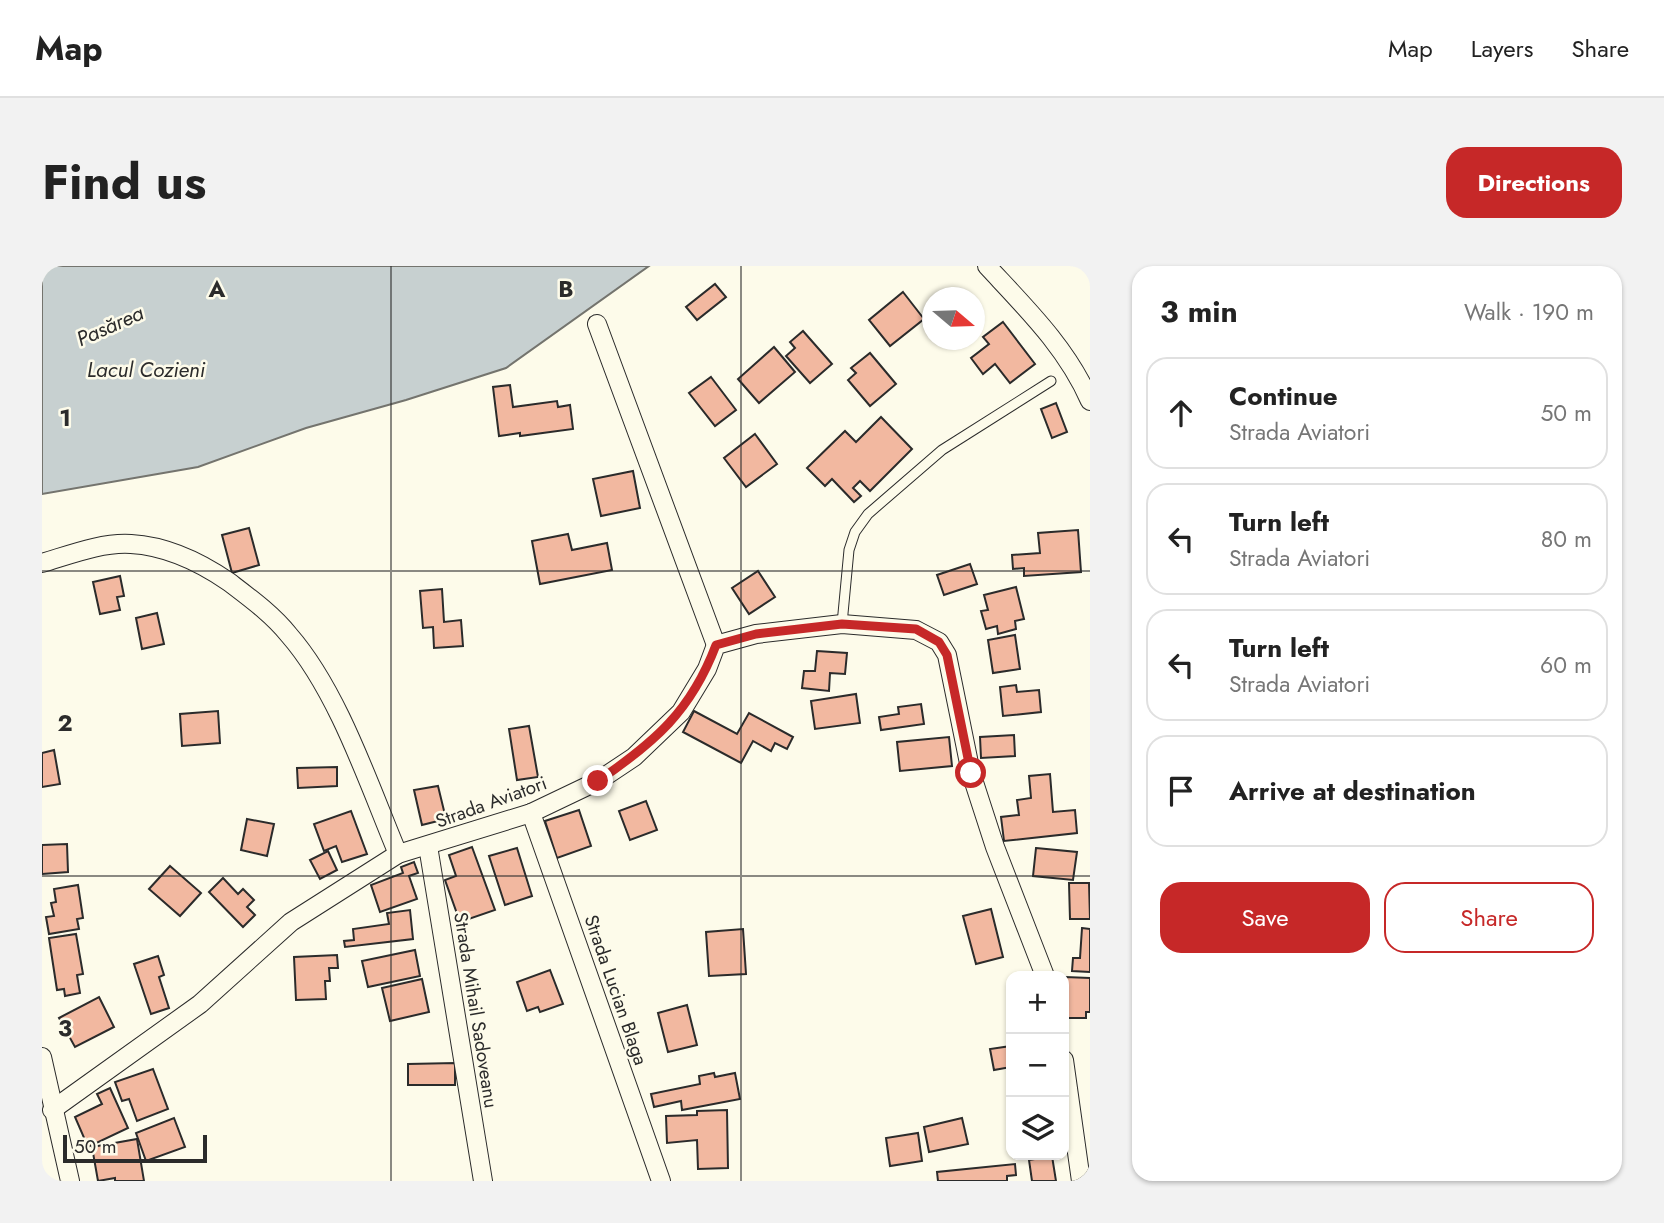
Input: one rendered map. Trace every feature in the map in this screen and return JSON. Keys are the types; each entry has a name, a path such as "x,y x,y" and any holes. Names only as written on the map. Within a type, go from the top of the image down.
{"street":[{"path":"987,266 1044,327 1082,383 1090,401"},
{"path":"597,324 716,645 756,634 842,624 916,629 939,642 947,655 971,773 995,847 1043,971"},
{"path":"42,563 128,543 165,549 210,569 254,600 289,635 323,683 398,854"},
{"name":"Strada Aviatori","path":"42,1138 54,1117 200,1004 291,922 398,854 531,813 598,781 634,757 681,712 707,669 716,645"},
{"name":"Strada Lucian Blaga","path":"531,813 661,1181"},
{"name":"Strada Mihail Sadoveanu","path":"428,846 483,1181"},
{"path":"42,1057 70,1181"},
{"path":"1069,1096 1081,1181"}],"lane":[{"path":"842,624 849,550 855,533 868,514 942,450 1051,382"}],"water":[{"name":"Lacul Cozieni","path":"42,266 649,266 506,368 306,428 198,467 42,494"}],"building":[{"path":"715,284 726,297 697,320 686,307"},
{"path":"903,292 922,316 922,321 890,346 869,320"},
{"path":"1003,322 1035,364 1010,383 995,364 983,374 971,358 985,350 989,344 985,336"},
{"path":"803,331 832,364 810,383 786,356 795,348 790,342"},
{"path":"774,347 795,372 759,403 738,379"},
{"path":"870,353 896,384 870,406 848,380 856,373 851,368"},
{"path":"711,377 736,410 715,426 689,393"},
{"path":"510,385 513,407 557,401 558,407 570,405 573,429 499,436 493,387"},
{"path":"1056,403 1067,432 1052,438 1041,409"},
{"path":"881,417 912,449 870,491 860,481 853,488 861,496 854,502 832,479 825,486 807,468 845,431 856,442"},
{"path":"755,434 777,464 746,487 724,458"},
{"path":"633,471 640,508 601,516 593,479"},
{"path":"249,528 259,565 232,573 222,535"},
{"path":"1078,530 1081,572 1024,576 1024,568 1013,569 1012,555 1040,553 1038,533"},
{"path":"568,534 572,550 607,543 612,570 540,584 532,541"},
{"path":"970,564 977,584 944,595 937,575"},
{"path":"758,571 775,597 749,614 732,588"},
{"path":"120,576 124,596 117,597 120,610 100,614 93,582"},
{"path":"1016,587 1024,619 1015,621 1016,629 998,634 997,626 986,629 981,611 988,610 984,595"},
{"path":"442,589 444,622 461,620 463,646 434,648 433,627 423,628 420,591"},
{"path":"157,613 164,644 142,649 136,618"},
{"path":"1015,635 1020,669 993,673 988,640"},
{"path":"817,651 847,653 845,674 830,673 829,691 802,688 804,671 815,671"},
{"path":"1016,685 1017,692 1039,690 1041,712 1003,716 1000,687"},
{"path":"856,694 860,723 815,729 811,701"},
{"path":"921,704 924,724 881,730 879,717 899,714 898,707"},
{"path":"218,711 220,743 182,746 180,714"},
{"path":"694,711 737,734 749,713 793,737 787,749 775,743 771,751 753,741 741,763 683,732"},
{"path":"529,726 538,777 517,780 509,729"},
{"path":"1014,735 1015,756 981,758 980,737"},
{"path":"949,737 952,766 900,771 897,742"},
{"path":"54,750 60,784 42,787 42,753"},
{"path":"337,767 337,786 298,788 297,768"},
{"path":"1050,774 1053,812 1075,810 1077,833 1004,841 1001,817 1019,815 1017,800 1031,798 1029,776"},
{"path":"438,786 446,819 422,825 414,790"},
{"path":"646,801 657,830 630,840 619,811"},
{"path":"579,810 591,846 557,858 545,821"},
{"path":"351,811 367,854 342,862 336,846 324,851 314,824"},
{"path":"247,819 274,824 267,856 241,850"},
{"path":"67,844 68,872 42,874 42,845"},
{"path":"472,847 495,910 460,922 445,880 456,876 449,855"},
{"path":"517,848 532,896 505,905 489,856"},
{"path":"1036,848 1077,852 1073,880 1033,876"},
{"path":"328,851 337,870 320,879 310,860"},
{"path":"414,862 418,873 409,876 417,899 380,912 371,885 403,873 401,867"},
{"path":"170,866 201,893 180,916 149,889"},
{"path":"223,878 238,894 243,889 254,900 247,907 255,915 243,927 209,892"},
{"path":"1069,883 1089,883 1090,919 1070,919"},
{"path":"78,885 83,918 77,919 79,929 49,934 46,917 54,916 51,903 56,902 54,889"},
{"path":"991,909 1003,957 976,964 963,916"},
{"path":"410,910 413,939 345,947 344,941 354,940 353,929 389,924 387,913"},
{"path":"1082,928 1090,929 1090,972 1072,971 1073,958 1080,958"},
{"path":"743,929 746,974 709,976 706,932"},
{"path":"76,934 83,974 77,975 80,993 65,996 64,989 57,990 49,938"},
{"path":"415,950 420,976 368,987 362,961"},
{"path":"337,955 338,968 329,968 330,981 325,981 326,999 296,1000 294,957"},
{"path":"158,956 164,975 159,977 169,1008 151,1014 134,964"},
{"path":"550,970 563,1004 540,1012 538,1007 527,1011 517,982"},
{"path":"1069,977 1090,978 1090,1012 1086,1012 1086,1018 1069,1018"},
{"path":"422,979 429,1012 390,1021 382,988"},
{"path":"99,997 114,1027 75,1047 59,1018"},
{"path":"687,1005 697,1045 668,1052 658,1013"},
{"path":"1006,1047 1006,1068 994,1070 990,1049"},
{"path":"455,1063 455,1085 408,1085 408,1064"},
{"path":"153,1069 168,1109 137,1121 129,1099 122,1101 115,1082"},
{"path":"714,1073 715,1077 735,1073 740,1099 682,1110 681,1101 654,1107 651,1094 700,1084 699,1076"},
{"path":"110,1088 128,1128 88,1147 75,1117 102,1104 97,1094"},
{"path":"727,1110 728,1168 698,1169 697,1140 667,1143 666,1116"},
{"path":"174,1118 185,1147 146,1161 136,1133"},
{"path":"962,1118 968,1144 929,1152 924,1127"},
{"path":"918,1133 922,1161 890,1166 886,1138"},
{"path":"137,1139 144,1181 115,1181 115,1178 98,1181 92,1147"},
{"path":"1029,1160 1053,1160 1056,1181 1032,1181"},
{"path":"1015,1164 1016,1175 1007,1176 1007,1181 938,1181 937,1172"}],"route":[{"path":"598,781 634,757 681,712 707,669 716,645 756,634 842,624 916,629 939,642 947,655 971,773"}],"water label":[{"name":"Pasărea","path":"110,326"}]}
